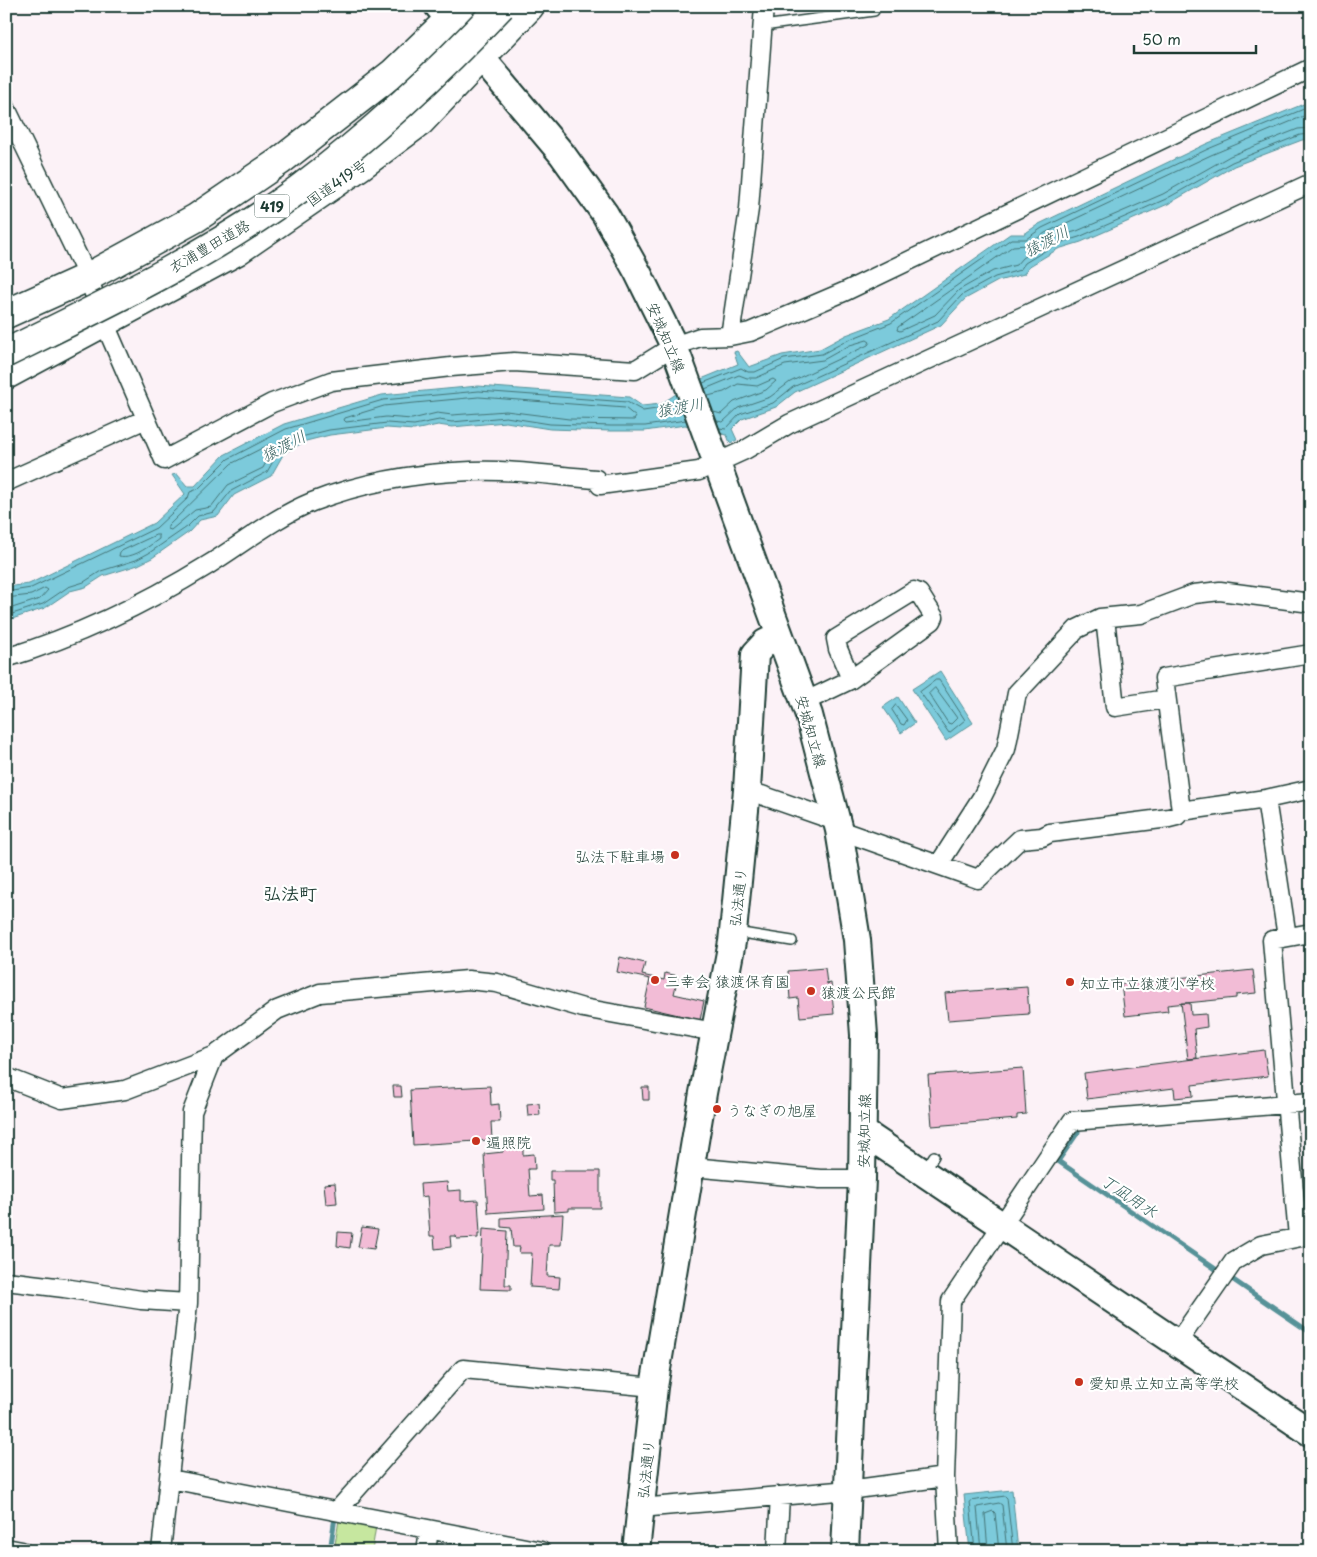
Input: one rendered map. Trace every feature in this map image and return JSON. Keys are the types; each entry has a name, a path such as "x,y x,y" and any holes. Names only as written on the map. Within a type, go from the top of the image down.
{"highway":[{"name":"衣浦豊田道路","path":"6,338 83,302 192,241 328,148 436,54 481,6"},
{"name":"衣浦豊田道路","path":"6,353 68,323 216,244 299,189 379,123 456,54 501,6"},
{"name":"国道419号","path":"6,374 104,324 237,251 359,167 420,122 483,58 530,6"},
{"name":"419","path":"6,314 88,277 196,218 280,161 393,73 450,11"}],"main road":[{"name":"安城知立線","path":"450,11 483,58 562,154 605,214 638,273 675,351 804,702 838,826 857,940 864,1035 864,1132 845,1551"},
{"name":"弘法通り","path":"636,1551 654,1387 734,931 733,875 747,790 756,654 765,643 779,636"},
{"path":"864,1132 929,1164 1003,1226 1311,1433"}],"street":[{"path":"730,336 749,209 764,6"},
{"path":"7,113 88,277 104,324 164,460 272,404 331,381 451,367 514,362 635,370 700,337 730,336 750,332 846,291 1311,68"},
{"path":"6,658 90,629 208,565 263,529 312,502 399,477 473,471 596,479 600,485 699,472 714,456 745,450 789,424 1311,183"},
{"path":"6,482 146,419"},
{"path":"804,702 851,680 932,621 934,617 919,593 914,591 836,639 838,649 851,680"},
{"path":"939,864 982,797 1006,749 1017,694 1077,629 1100,618 1141,614 1194,594 1220,591 1311,603"},
{"path":"1105,618 1115,707 1166,699"},
{"path":"1181,811 1164,678 1311,654"},
{"path":"747,790 978,879 1020,839 1050,833 1169,818 1177,816 1181,811 1266,799 1311,789"},
{"path":"1266,799 1288,937"},
{"path":"1177,1343 1234,1262 1262,1245 1304,1236 1287,1104 1272,940 1311,933"},
{"path":"6,1077 62,1099 125,1090 214,1056 277,1010 320,993 468,980 497,983 583,1008 715,1032"},
{"path":"161,1551 188,1303 192,1112 214,1056"},
{"path":"949,1551 945,1478 951,1301 1072,1122 1311,1102"},
{"path":"692,1167 820,1179 862,1180"},
{"path":"6,1281 141,1300 188,1303"},
{"path":"337,1510 463,1369 654,1387"},
{"path":"640,1508 849,1490 945,1478"},
{"path":"170,1479 337,1510 521,1549 541,1551"},
{"path":"778,1551 780,1496"},
{"path":"426,1551 430,1530"},
{"path":"6,1548 22,1551"}],"lane":[{"path":"763,26 874,11"},
{"path":"734,931 792,941"}],"green space":[{"path":"339,1520 376,1526 372,1551 334,1551"}],"water":[{"name":"猿渡川","path":"1311,101 1311,139 1302,140 1234,166 1168,204 1081,242 1058,249 1028,267 1024,274 998,281 965,299 941,325 795,392 776,407 742,419 732,429 737,440 730,443 727,435 685,425 645,431 611,431 550,429 506,422 452,427 438,425 414,430 387,428 330,435 306,441 284,453 271,476 234,495 218,516 200,520 189,532 152,558 138,565 103,576 86,587 70,591 45,608 6,621 6,587 29,584 154,523 185,494 172,475 177,474 187,486 195,486 224,455 284,424 382,395 478,386 629,397 642,406 661,404 694,382 738,364 734,352 737,351 749,367 782,355 820,349 846,335 889,319 1010,234 1024,234 1039,224 1206,144"},
{"path":"940,671 973,723 946,741 912,689"},
{"path":"898,697 915,723 901,733 883,707"},
{"path":"1012,1490 1018,1551 970,1551 964,1495"}],"building":[{"path":"620,957 645,963 642,975 664,980 665,973 678,976 674,994 704,1001 700,1020 644,1007 650,979 617,972"},
{"name":"猿渡公民館","path":"825,968 827,984 831,983 834,1014 800,1017 798,998 790,999 788,971"},
{"path":"1253,970 1256,993 1236,995 1236,998 1167,1005 1168,1011 1125,1016 1121,984"},
{"path":"1027,987 1029,1014 948,1020 945,993"},
{"path":"1181,1003 1190,1003 1191,1015 1206,1014 1207,1027 1194,1029 1197,1058 1188,1059"},
{"path":"1264,1050 1268,1076 1192,1085 1193,1096 1175,1098 1174,1088 1087,1099 1084,1073"},
{"path":"1023,1068 1026,1114 1017,1115 1017,1119 932,1126 928,1075"},
{"path":"393,1086 401,1086 402,1097 394,1097"},
{"path":"490,1086 491,1105 499,1104 500,1122 491,1122 492,1140 413,1145 410,1090"},
{"path":"642,1087 649,1087 649,1100 643,1100"},
{"path":"539,1103 540,1115 528,1116 527,1104"},
{"path":"517,1146 518,1150 523,1149 523,1155 534,1154 535,1169 528,1169 530,1196 543,1195 544,1209 488,1213 484,1154 503,1152 502,1147"},
{"path":"550,1171 600,1171 600,1208 569,1208 569,1211 554,1212 553,1180 550,1180"},
{"path":"447,1182 448,1191 461,1190 461,1201 478,1200 480,1234 478,1234 478,1238 457,1239 456,1236 450,1236 451,1247 435,1249 434,1236 430,1236 427,1196 421,1197 420,1184"},
{"path":"335,1183 337,1203 326,1204 324,1184"},
{"path":"563,1214 561,1245 549,1245 547,1276 560,1277 559,1289 530,1287 532,1253 519,1253 520,1247 513,1247 511,1228 501,1227 501,1218"},
{"path":"362,1227 378,1229 374,1249 358,1247"},
{"path":"483,1229 507,1231 505,1285 511,1285 511,1290 480,1289"},
{"path":"338,1232 352,1233 350,1248 337,1246"}],"waterway":[{"name":"丁凪用水","path":"1078,1132 1058,1161 1217,1270"},
{"name":"丁凪用水","path":"1232,1279 1311,1333"},
{"path":"330,1551 335,1517"}],"place":[{"name":"弘法下駐車場","path":"675,855"},
{"name":"三幸会 猿渡保育園","path":"655,980"},
{"name":"知立市立猿渡小学校","path":"1070,982"},
{"name":"猿渡公民館","path":"811,991"},
{"name":"うなぎの旭屋","path":"717,1109"},
{"name":"遍照院","path":"476,1141"},
{"name":"愛知県立知立高等学校","path":"1079,1382"}],"district":[{"name":"弘法町","path":"290,892"}]}
